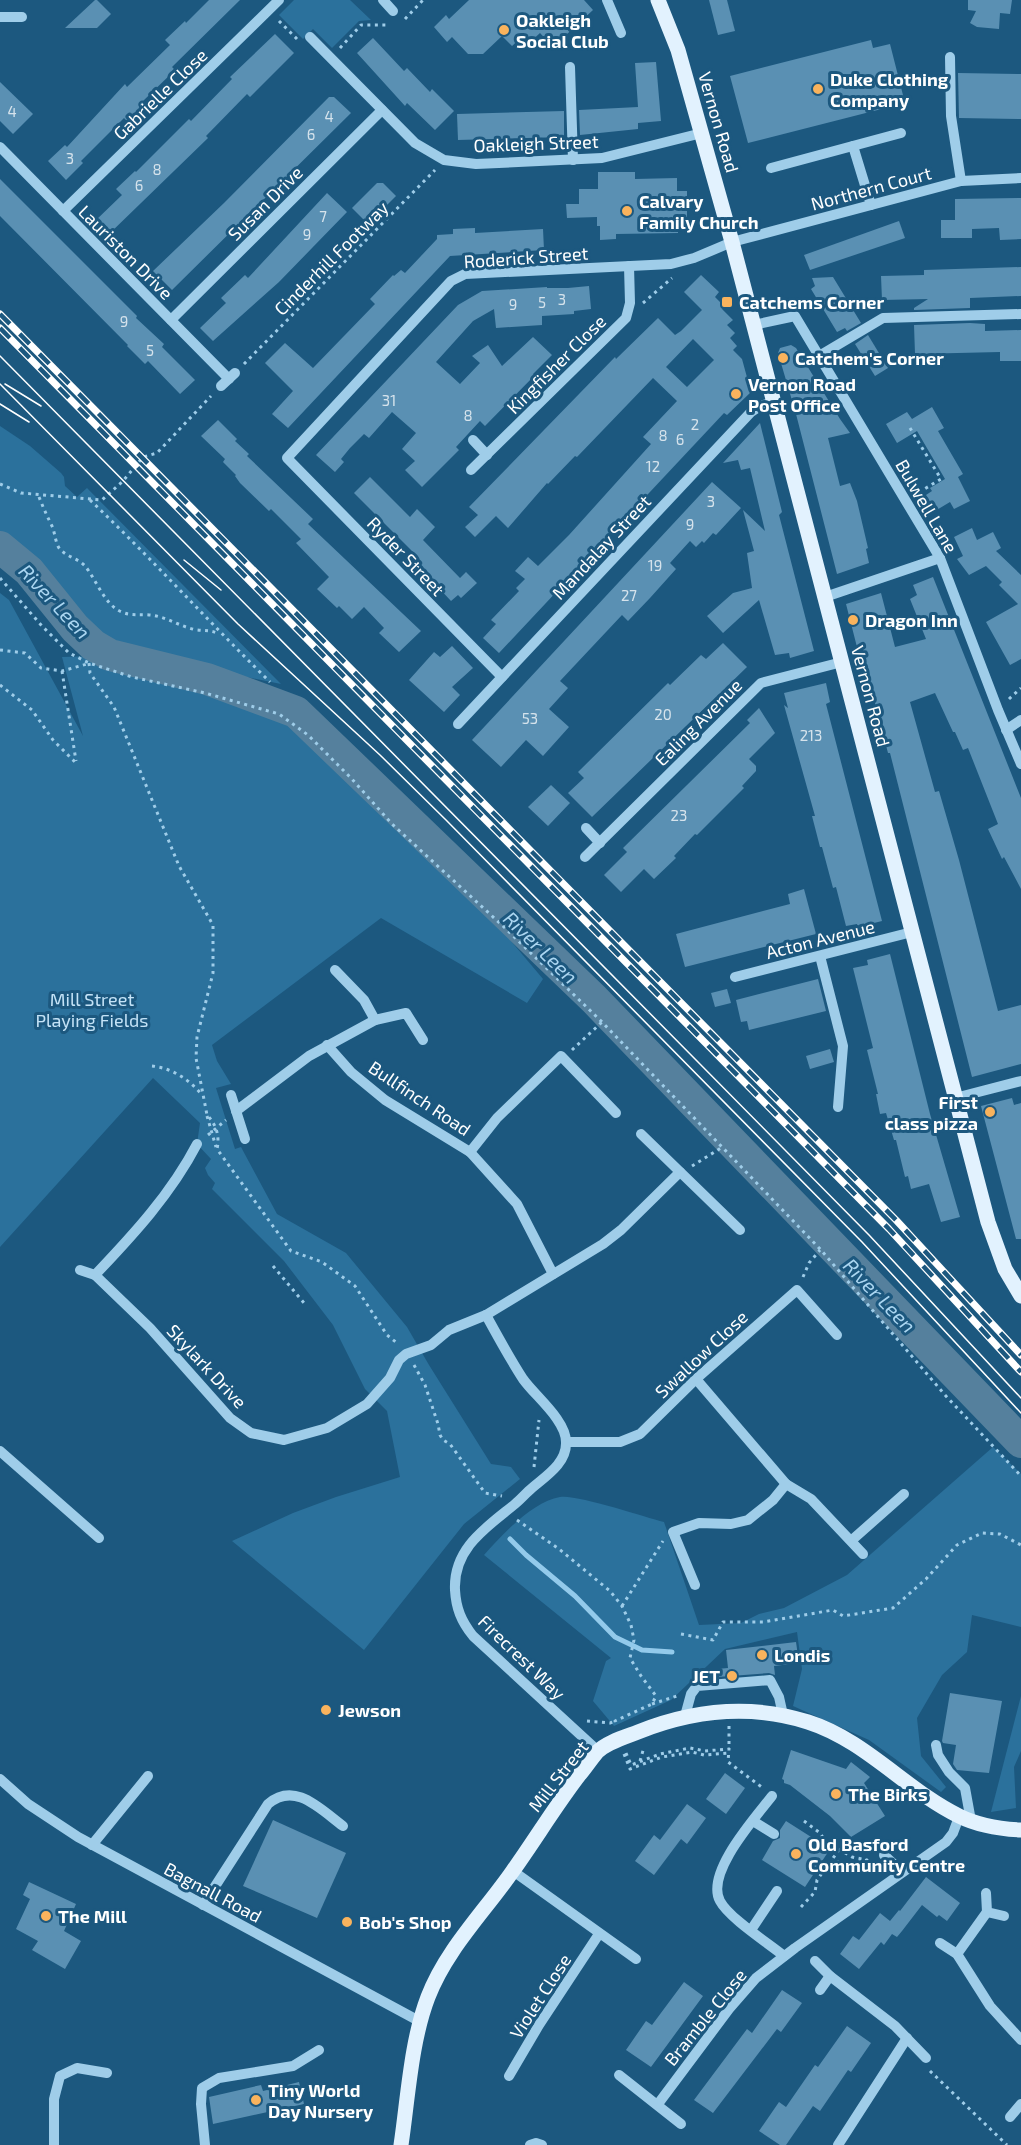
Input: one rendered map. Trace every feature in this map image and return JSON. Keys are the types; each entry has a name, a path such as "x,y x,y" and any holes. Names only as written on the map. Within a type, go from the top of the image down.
{"main road":[{"name":"Vernon Road","path":"658,0 678,50 732,242 988,1222 1005,1269 1021,1296"},
{"name":"Mill Street","path":"401,2145 419,2020 438,1976 567,1791 598,1751 685,1716 730,1710 783,1715 809,1722 836,1734 872,1756 918,1791 965,1819 1021,1830"}],"street":[{"name":"Gabrielle Close","path":"63,212 279,0"},
{"path":"383,0 393,11"},
{"path":"607,0 621,33"},
{"path":"0,17 22,17"},
{"name":"Oakleigh Street","path":"310,37 415,143 444,160 476,164 602,158 702,133"},
{"path":"950,57 951,116 961,181"},
{"path":"570,67 573,160"},
{"name":"Susan Drive","path":"171,320 382,110"},
{"path":"771,168 901,134"},
{"path":"853,146 871,205"},
{"name":"Lauriston Drive","path":"0,147 228,379"},
{"name":"Northern Court","path":"732,242 961,181 1021,178"},
{"name":"Roderick Street","path":"287,458 451,281 465,274 671,264 694,258 732,242"},
{"name":"Kingfisher Close","path":"471,470 626,318 630,303 629,266"},
{"path":"819,356 883,318 1021,314"},
{"name":"Bulwell Lane","path":"754,325 795,316 940,558 1021,764"},
{"name":"Mandalay Street","path":"458,724 751,412 760,406 774,402"},
{"path":"473,440 488,455"},
{"name":"Ryder Street","path":"287,458 502,677"},
{"path":"825,597 940,558"},
{"name":"Ealing Avenue","path":"585,857 761,682 842,662"},
{"path":"1006,730 1021,720"},
{"path":"586,828 600,843"},
{"name":"Acton Avenue","path":"735,977 912,932"},
{"path":"820,956 843,1046 838,1107"},
{"path":"335,970 364,1000 375,1020"},
{"path":"236,1111 309,1056 375,1020 406,1013 423,1040"},
{"name":"Bullfinch Road","path":"327,1045 351,1072 385,1100 470,1152 517,1204 553,1274"},
{"path":"561,1056 616,1113"},
{"name":"Bullfinch Road","path":"470,1152 497,1118 561,1056"},
{"path":"955,1098 1021,1081"},
{"path":"231,1095 245,1139"},
{"path":"640,1134 740,1230"},
{"path":"95,1275 130,1239 153,1210 183,1171 197,1144"},
{"name":"Skylark Drive","path":"80,1270 95,1275 150,1328 230,1418 252,1433 284,1440 327,1428 367,1404 390,1378 402,1357 431,1345 449,1330 486,1316 603,1244 621,1230 680,1172"},
{"path":"797,1290 837,1335"},
{"name":"Swallow Close","path":"567,1442 620,1442 640,1434 696,1379 797,1290"},
{"path":"486,1316 524,1380 560,1423 567,1442"},
{"path":"696,1379 786,1484 811,1499 863,1554"},
{"name":"Firecrest Way","path":"567,1442 557,1466 484,1528 466,1548 460,1559 455,1582 459,1614 472,1636 598,1751"},
{"path":"0,1451 99,1538"},
{"path":"695,1585 673,1532 699,1523 731,1524 748,1520 773,1500 786,1484"},
{"path":"852,1540 904,1494"},
{"path":"685,1716 691,1694 697,1686 770,1680 779,1697 783,1715"},
{"path":"936,1745 938,1755 949,1772 965,1788 965,1819"},
{"path":"92,1845 148,1776"},
{"name":"Bagnall Road","path":"0,1779 28,1804 92,1845 419,2020"},
{"path":"203,1905 273,1799 287,1794 300,1796 343,1826"},
{"path":"772,1796 723,1865 717,1882 720,1901 733,1915 784,1956"},
{"name":"Bramble Close","path":"658,2104 729,2009 756,1978 946,1842 965,1819"},
{"path":"753,1821 774,1834"},
{"path":"884,1855 902,1872"},
{"path":"513,1871 636,1959"},
{"path":"751,1930 777,1891"},
{"path":"957,1954 987,1912 986,1893"},
{"path":"987,1912 1004,1916"},
{"name":"Violet Close","path":"509,2076 539,2025 599,1934"},
{"path":"940,1943 957,1954 990,2006 1021,2040"},
{"path":"815,1961 830,1976 886,2019 926,2058"},
{"path":"820,1990 830,1976"},
{"path":"838,2145 907,2038"},
{"path":"205,2145 201,2104 202,2088 219,2078 293,2066 320,2050"},
{"path":"54,2145 54,2099 60,2076 77,2068 107,2073"},
{"path":"619,2074 681,2124"},
{"path":"1010,2117 1021,2104"},
{"path":"530,2145 536,2143 542,2145"}],"path":[{"path":"331,59 361,25 399,26 423,0"},
{"path":"268,10 299,41 310,37"},
{"name":"Cinderhill Footway","path":"90,499 102,500 123,481 143,457 157,453 428,179 444,160"},
{"path":"626,318 694,258"},
{"path":"906,500 941,479 910,428"},
{"path":"0,484 21,493 90,499 141,548 223,636 270,682"},
{"path":"39,496 53,528 57,545 62,552 83,564 108,601 119,612 135,616 149,615 166,618 180,625 197,630 211,630 223,636"},
{"path":"0,578 69,653 89,663 132,677 205,693 279,714 308,735 392,824 504,927 602,1022 821,1250 945,1395 1021,1476"},
{"path":"0,650 25,654 41,668 62,671 89,663"},
{"path":"89,663 90,673 114,707 179,866 213,925 213,974 197,1036 196,1058 211,1132 217,1149 291,1251 322,1262 355,1286 387,1335 396,1341"},
{"path":"0,686 32,710 53,740 76,763 62,671"},
{"path":"561,1056 568,1053 602,1022"},
{"path":"152,1066 160,1067 190,1081 203,1096"},
{"path":"197,1144 236,1111"},
{"path":"207,1114 212,1120 219,1139 217,1149"},
{"path":"680,1172 722,1148"},
{"path":"797,1290 809,1263 821,1250"},
{"path":"273,1266 304,1303"},
{"path":"530,1490 538,1443 541,1399"},
{"path":"622,1606 661,1543 673,1532"},
{"path":"681,1634 713,1640 723,1622 763,1622 833,1610 843,1616 893,1608 926,1580 957,1545 974,1536 982,1533 1000,1534 1021,1545"},
{"path":"634,1640 630,1658 640,1676 656,1696 652,1704"},
{"path":"691,1694 663,1699 615,1721 630,1769 662,1757 692,1752 704,1755 729,1753"},
{"path":"621,1743 631,1765 660,1754 690,1748 705,1751 729,1749 728,1762 763,1788 767,1794 765,1806"},
{"path":"804,1821 820,1833 825,1841 852,1857 867,1860 847,1865 831,1860"},
{"path":"801,1907 814,1892 817,1880 840,1850"},
{"path":"926,2058 931,2072 1006,2145"}],"green space":[{"path":"294,0 350,0 371,20 359,21 332,48 313,29 303,39 279,15"},
{"path":"0,426 30,446 61,473 65,486 77,497 87,488 281,684 111,650 90,641 79,633 0,548"},
{"name":"Mill Street Playing Fields","path":"0,593 9,600 83,736 62,657 95,656 298,708 436,852 543,979 527,1003 381,918 212,1045 217,1061 231,1084 216,1088 235,1149 241,1147 277,1214 346,1253 407,1327 491,1464 511,1467 520,1479 464,1524 364,1650 232,1541 293,1513 400,1477 387,1411 365,1389 333,1325 284,1261 212,1189 215,1183 205,1168 211,1159 197,1144 200,1123 153,1078 0,1247"},
{"path":"993,1447 1021,1474 1021,1627 972,1615 967,1652 942,1675 917,1718 921,1756 946,1787 941,1792 869,1740 793,1706 802,1669 797,1632 725,1649 671,1700 614,1726 593,1701 606,1661 611,1658 484,1555 519,1520 549,1500 568,1497 595,1502 664,1522 699,1625 741,1623 759,1614 784,1608 847,1575"},
{"path":"1021,1696 1021,1751 1014,1767 1016,1808 991,1812"}],"building":[{"path":"95,0 111,14 97,28 65,28"},
{"path":"209,0 240,0 172,67 175,70 142,102 144,104 127,121 124,118 81,161 83,163 66,180 48,161 65,145 67,147 125,84 127,87 170,45 165,40"},
{"name":"Oakleigh Social Club","path":"469,0 584,0 593,10 553,47 540,33 528,44 522,37 512,46 502,36 483,54 468,54 452,37 447,42 434,27 446,15 449,19"},
{"path":"709,0 727,0 735,31 718,35"},
{"path":"968,0 1012,0 1010,14 1000,13 999,29 977,27 970,23 976,11 968,10"},
{"path":"275,34 294,53 250,97 247,94 206,136 208,138 107,236 94,222 122,195 116,189 189,119 191,121 232,79 230,77"},
{"path":"373,38 404,71 407,68 430,92 432,89 454,111 435,130 407,103 405,106 357,53"},
{"name":"Duke Clothing Company","path":"871,40 873,48 890,44 905,103 748,143 730,76"},
{"path":"656,62 661,121 638,123 638,129 580,135 579,110 638,107 635,63"},
{"path":"958,73 1021,74 1021,119 959,118"},
{"path":"0,82 33,114 13,134 0,121"},
{"path":"329,97 334,97 351,113 172,290 153,271"},
{"path":"564,111 564,137 458,140 457,114"},
{"name":"Calvary Family Church","path":"598,172 635,172 635,179 677,178 677,191 687,191 687,219 678,219 678,233 616,234 616,239 600,240 600,226 597,226 597,217 567,218 566,204 579,204 579,189 598,189"},
{"path":"0,179 137,316 136,318 164,344 162,347 195,380 180,394 148,361 145,364 0,216"},
{"path":"377,183 383,183 396,196 368,224 352,208"},
{"path":"327,193 347,212 279,282 213,341 200,328 226,303 221,298 245,275 248,278"},
{"path":"1021,198 1021,239 1000,240 999,228 972,229 972,238 941,238 941,220 955,220 955,199"},
{"path":"899,221 905,238 810,270 804,255"},
{"path":"475,228 475,233 543,229 544,250 450,256 288,428 272,414 293,391 265,363 285,343 313,368 375,304 370,299 393,275 401,270 405,273 437,239 437,235 453,234 453,229"},
{"path":"1021,267 1021,296 970,298 970,308 914,310 928,299 882,300 881,276 924,275 924,270"},
{"path":"701,275 719,292 715,297 724,306 722,309 733,320 727,325 735,333 730,338 737,346 733,350 742,359 751,392 727,415 724,413 499,653 483,638 496,624 491,620 519,591 516,588 525,579 515,571 528,557 538,566 569,535 651,444 643,437 677,401 653,378 577,457 575,456 547,483 508,528 496,516 475,537 465,527 478,515 469,507 615,357 616,359 658,318 675,335 702,310 684,292","holes":["693,339 714,360 687,387 666,367"]},
{"path":"833,277 861,323 847,331 845,328 837,332 811,289 815,286 812,278"},
{"path":"589,286 591,309 574,311 574,314 542,316 542,325 496,328 494,309 473,321 436,362 460,384 480,363 472,356 488,345 502,366 533,337 552,355 485,426 480,421 456,447 459,450 422,487 405,470 415,461 402,449 416,433 392,412 369,438 364,434 350,448 341,459 344,462 335,472 316,455 458,305 482,291"},
{"path":"985,324 985,331 1021,330 1021,361 1000,361 1000,352 915,354 914,325"},
{"path":"868,335 888,368 875,376 855,344"},
{"path":"791,345 796,348 850,433 828,438 840,486 850,483 857,501 868,548 866,549 869,563 837,574 778,353 780,348"},
{"path":"932,407 944,428 938,431 963,474 958,477 970,501 954,509 950,502 935,511 926,495 932,491 930,488 945,479 917,431 897,443 886,424 907,412 912,419"},
{"path":"218,420 237,439 235,441 249,454 247,456 313,519 308,524 421,631 399,652 379,633 384,628 364,607 352,619 317,589 329,577 296,543 301,539 271,509 269,511 240,483 236,475 223,462 225,459 201,436"},
{"path":"760,423 782,512 779,515 814,651 790,658 789,653 775,655 759,600 723,633 707,616 733,593 752,588 747,553 754,551 743,510 765,531 750,468 741,470 738,460 723,463"},
{"path":"370,477 410,517 417,509 435,527 423,540 460,578 466,572 477,583 461,598 458,595 451,601 411,558 415,554 354,493"},
{"path":"712,482 741,508 716,535 713,533 704,543 702,541 696,547 690,541 670,563 676,569 650,598 628,621 622,615 560,681 568,688 549,709 569,727 543,756 526,740 501,767 472,740"},
{"path":"972,528 977,540 993,532 1001,548 996,551 1021,575 1021,659 1010,665 986,622 1018,604 999,585 1002,582 986,566 969,575 957,559 963,556 954,537"},
{"path":"933,577 1021,798 1021,889 1004,857 1002,859 988,829 998,824 968,748 963,750 935,693 910,702 935,792 939,791 959,860 998,1011 1021,1005 1021,1064 972,1077 890,753 888,753 861,650 858,651 846,604 881,593 895,647 926,639 910,599 917,595 913,585"},
{"path":"723,643 747,667 592,817 568,793 584,778 578,772 668,683 670,685 701,655 706,659"},
{"path":"452,646 473,668 452,687 460,695 444,712 409,680 434,652 440,657"},
{"path":"826,683 830,702 826,704 882,921 858,927 857,924 846,926 836,887 833,888 822,847 820,847 812,816 815,816 784,705 788,708 784,693"},
{"path":"759,708 775,733 749,759 756,766 756,771 742,786 744,788 697,835 695,834 674,856 676,858 654,879 644,869 621,892 604,875 627,852 623,848 750,723 747,720"},
{"path":"551,785 570,803 548,826 528,807"},
{"path":"804,889 816,934 685,967 676,934 790,904 788,894"},
{"path":"890,954 930,1114 960,1217 941,1222 929,1184 911,1189 908,1176 905,1177 896,1140 894,1140 886,1113 880,1114 876,1094 878,1094 867,1050 873,1048 853,968 868,965 867,960"},
{"path":"818,979 826,1011 749,1030 747,1021 741,1022 736,1000"},
{"path":"727,989 731,1003 715,1007 711,993"},
{"path":"830,1049 834,1062 810,1069 806,1056"},
{"path":"1012,1098 1014,1105 1021,1103 1021,1239 1016,1239 981,1106"},
{"name":"Londis","path":"796,1642 799,1663 774,1666 775,1675 769,1673 717,1677 717,1669 728,1668 726,1650"},
{"path":"950,1693 1002,1701 989,1773 957,1770 953,1764 956,1745 942,1741"},
{"name":"The Birks","path":"791,1750 846,1769 851,1762 870,1777 864,1783 885,1816 851,1837 830,1816 790,1785 784,1783 782,1779"},
{"path":"725,1773 745,1788 726,1814 706,1799"},
{"path":"687,1804 706,1818 687,1844 681,1839 654,1875 635,1861 654,1835 660,1840"},
{"path":"273,1820 346,1853 317,1918 243,1886"},
{"name":"Old Basford Community Centre","path":"786,1821 830,1849 805,1887 762,1860 773,1841 780,1838 780,1830"},
{"path":"926,1877 960,1903 947,1921 939,1915 937,1917 922,1905 897,1937 892,1934 884,1945 881,1942 859,1969 840,1954 853,1936 859,1940 880,1913 890,1921"},
{"name":"The Mill","path":"29,1882 76,1904 64,1931 81,1941 65,1969 32,1950 38,1941 16,1929 30,1899 23,1895"},
{"path":"684,1982 703,1996 651,2067 626,2050 646,2021 652,2025"},
{"path":"782,1990 802,2003 781,2032 777,2029 713,2113 694,2100 747,2029 752,2033"},
{"path":"847,2026 871,2043 851,2072 848,2070 820,2111 813,2106 786,2145 780,2145 759,2131 779,2102 786,2107 815,2065 818,2067"},
{"name":"Tiny World Day Nursery","path":"299,2082 304,2104 213,2124 209,2097 261,2085 263,2091"}],"waterway":[{"name":"River Leen","path":"0,547 29,571 75,628 93,645 110,655 207,679 296,712 594,999 1021,1442"},
{"path":"510,1539 575,1596 615,1637 642,1650 672,1652"}],"tram line":[{"path":"0,356 869,1235 1021,1398"},
{"path":"0,384 238,624 380,755 446,820 862,1242 1021,1413"},
{"path":"5,384 41,406"},
{"path":"0,404 29,422"},
{"path":"184,560 221,590"}],"railway":[{"path":"0,314 896,1220 1021,1355"},
{"path":"0,328 889,1229 1021,1372"}],"place":[{"name":"Oakleigh Social Club","path":"504,30"},
{"name":"Duke Clothing Company","path":"818,89"},
{"name":"Calvary Family Church","path":"627,211"},
{"name":"Catchems Corner","path":"727,302"},
{"name":"Catchem's Corner","path":"783,358"},
{"name":"Vernon Road Post Office","path":"736,394"},
{"name":"Dragon Inn","path":"853,620"},
{"name":"First class pizza","path":"990,1112"},
{"name":"Londis","path":"762,1655"},
{"name":"JET","path":"732,1676"},
{"name":"Jewson","path":"326,1710"},
{"name":"The Birks","path":"836,1794"},
{"name":"Old Basford Community Centre","path":"796,1854"},
{"name":"The Mill","path":"46,1916"},
{"name":"Bob's Shop","path":"347,1922"},
{"name":"Tiny World Day Nursery","path":"256,2100"}]}
